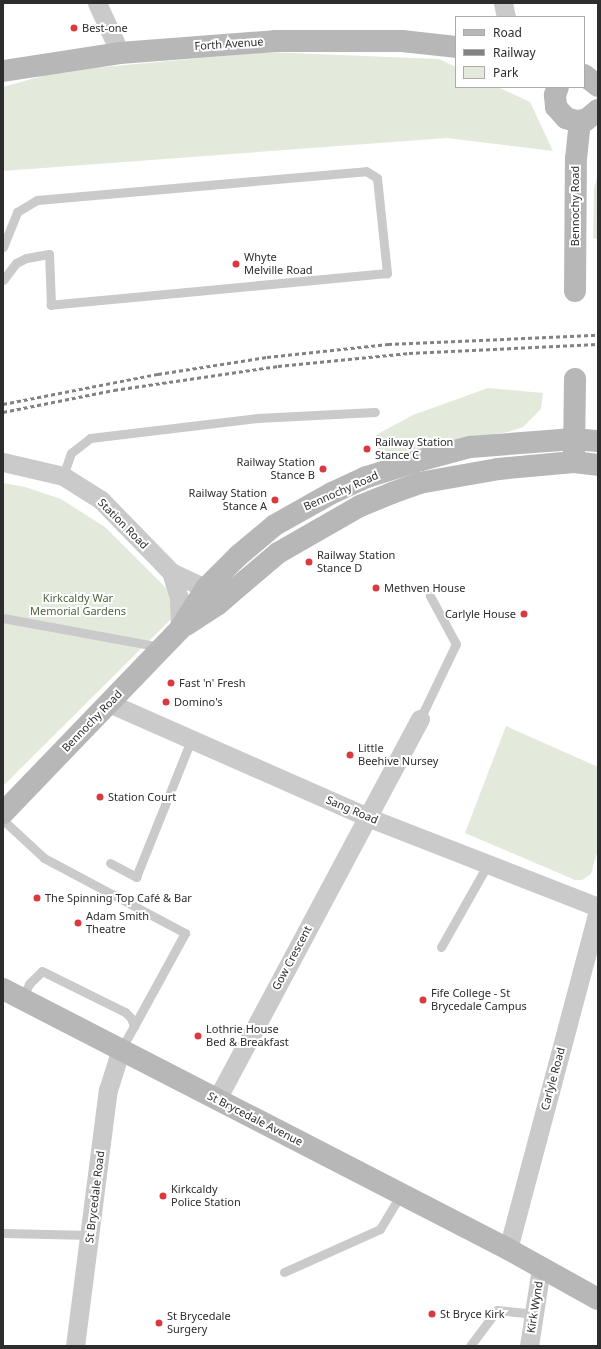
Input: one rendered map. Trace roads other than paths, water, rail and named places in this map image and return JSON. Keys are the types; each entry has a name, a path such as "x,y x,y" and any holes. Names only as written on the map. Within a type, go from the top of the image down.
{"street":[{"path":"97,3 120,53"},
{"path":"503,3 506,16"},
{"name":"Forth Avenue","path":"3,71 120,53 275,41 402,41 455,47"},
{"path":"585,76 598,86"},
{"path":"558,88 555,101 559,112 570,120 580,122 592,117 598,110"},
{"name":"Bennochy Road","path":"575,291 576,159 580,122"},
{"path":"574,462 575,379"},
{"name":"Bennochy Road","path":"180,629 206,588 275,525 332,493 367,477 470,447 574,439 598,441"},
{"name":"Station Road","path":"3,462 63,476 100,500 171,572 206,588"},
{"name":"Bennochy Road","path":"3,813 180,629 218,604 278,553 360,506 419,483 456,475 574,462 598,465"},
{"name":"Station Road","path":"171,572 179,599 180,629"},
{"name":"Sang Road","path":"109,704 367,817 598,907"},
{"name":"Gow Crescent","path":"217,1099 420,719"},
{"name":"Carlyle Road","path":"508,1248 598,910"},
{"name":"St Brycedale Avenue","path":"12,994 508,1248 598,1299"},
{"name":"St Brycedale Road","path":"75,1346 108,1090 121,1049"},
{"name":"Kirk Wynd","path":"529,1346 541,1268"}],"lane":[{"path":"3,247 17,212 37,200 366,171 377,178 387,273 51,305 49,254 21,261 3,280"},
{"path":"63,476 72,453 90,438 257,418 375,412"},
{"path":"420,719 456,644 430,596"},
{"path":"3,618 162,647"},
{"path":"110,863 136,877 191,740"},
{"path":"3,820 44,858 185,933 121,1049"},
{"path":"441,947 488,864"},
{"path":"12,994 29,984 42,970 125,1012 131,1018 134,1026"},
{"path":"284,1272 380,1228 401,1194"},
{"path":"3,1233 90,1235"},
{"path":"470,1346 497,1310 533,1314"}],"railway":[{"path":"3,404 158,374 267,357 388,344 598,335"},
{"path":"3,412 114,390 278,366 409,353 598,344"}],"place":[{"name":"Best-one","path":"74,28"},
{"name":"Whyte Melville Road","path":"236,264"},
{"name":"Railway Station Stance C","path":"367,449"},
{"name":"Railway Station Stance B","path":"323,469"},
{"name":"Railway Station Stance A","path":"275,500"},
{"name":"Railway Station Stance D","path":"309,562"},
{"name":"Methven House","path":"376,588"},
{"name":"Carlyle House","path":"524,614"},
{"name":"Fast 'n' Fresh","path":"171,683"},
{"name":"Domino's","path":"166,702"},
{"name":"Little Beehive Nursey","path":"350,755"},
{"name":"Station Court","path":"100,797"},
{"name":"The Spinning Top Café & Bar","path":"37,898"},
{"name":"Adam Smith Theatre","path":"78,923"},
{"name":"Fife College - St Brycedale Campus","path":"423,1000"},
{"name":"Lothrie House Bed & Breakfast","path":"198,1036"},
{"name":"Kirkcaldy Police Station","path":"163,1196"},
{"name":"St Bryce Kirk","path":"432,1314"},
{"name":"St Brycedale Surgery","path":"159,1323"}],"park label":[{"name":"Kirkcaldy War Memorial Gardens","path":"78,605"}]}
